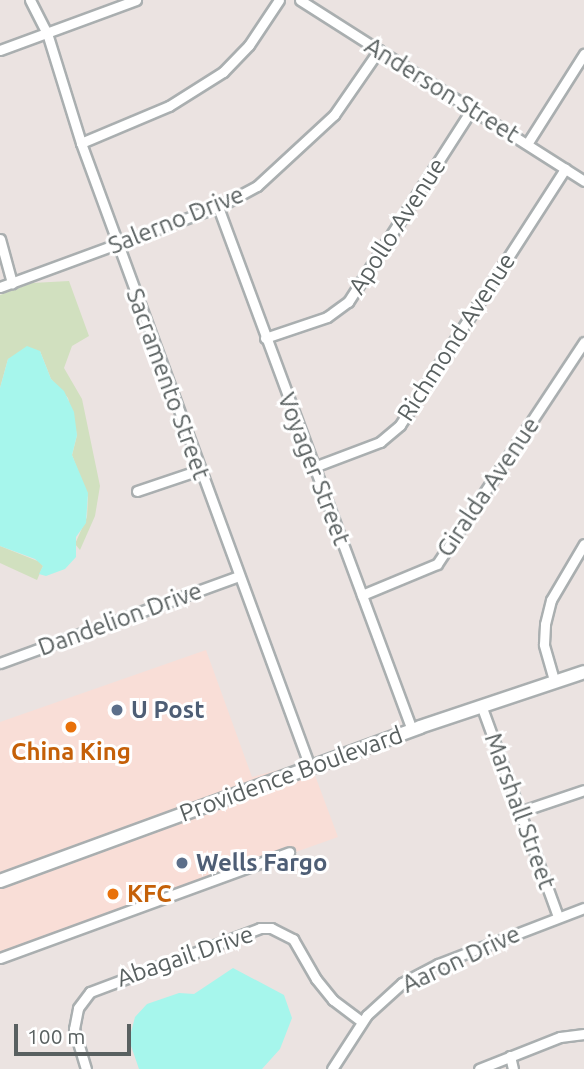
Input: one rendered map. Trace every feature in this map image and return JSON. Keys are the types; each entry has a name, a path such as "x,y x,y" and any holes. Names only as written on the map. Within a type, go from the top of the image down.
{"main road":[{"name":"Providence Boulevard","path":"0,881 481,705 584,672"}],"street":[{"name":"Sacramento Street","path":"30,0 47,33 81,143 117,244 310,767"},
{"path":"0,50 136,0"},
{"path":"81,143 169,106 223,72 249,45 279,0"},
{"name":"Anderson Street","path":"300,0 584,181"},
{"name":"Salerno Drive","path":"0,287 218,207 257,186 309,142 334,115 379,50"},
{"path":"527,144 584,54"},
{"name":"Apollo Avenue","path":"265,338 327,317 348,302 472,109"},
{"name":"Richmond Avenue","path":"314,467 380,442 400,425 565,169"},
{"name":"Voyager Street","path":"218,207 412,730"},
{"path":"0,239 12,283"},
{"name":"Giralda Avenue","path":"362,595 437,564 584,342"},
{"path":"137,491 199,470"},
{"path":"554,680 544,644 545,624 551,600 584,544"},
{"name":"Dandelion Drive","path":"0,663 239,576"},
{"name":"Marshall Street","path":"481,705 522,811 558,916"},
{"path":"522,811 584,790"},
{"path":"0,958 289,852"},
{"name":"Aaron Drive","path":"332,1069 362,1022 402,983 558,916 584,908"},
{"name":"Abagail Drive","path":"86,1069 74,1029 78,1008 90,992 260,928 271,928 293,939 316,979 333,1000 362,1022"},
{"path":"479,1069 510,1056 584,1034"},
{"path":"510,1056 513,1069"}],"shaded area":[{"path":"206,650 252,777 303,763 0,876 0,722"},
{"path":"313,770 338,837 293,853 291,847 0,953 0,885"}],"green space":[{"path":"69,281 89,336 72,346 64,368 82,399 100,486 95,516 80,550 75,544 87,517 88,497 72,455 77,435 68,398 51,379 40,351 8,359 0,388 0,295 32,283"},
{"path":"0,546 40,562 43,566 37,580 0,563"}],"water":[{"path":"27,346 40,351 51,379 64,391 74,412 77,435 72,455 88,493 86,523 76,537 76,557 65,569 46,576 39,574 43,566 35,559 0,546 0,388 8,359"},
{"path":"233,968 284,995 292,1018 280,1049 262,1069 139,1069 129,1040 135,1017 147,1004 179,993 194,994"}],"place":[{"name":"U Post","path":"117,710"},
{"name":"China King","path":"71,727"},
{"name":"Wells Fargo","path":"182,863"},
{"name":"KFC","path":"113,894"}]}
